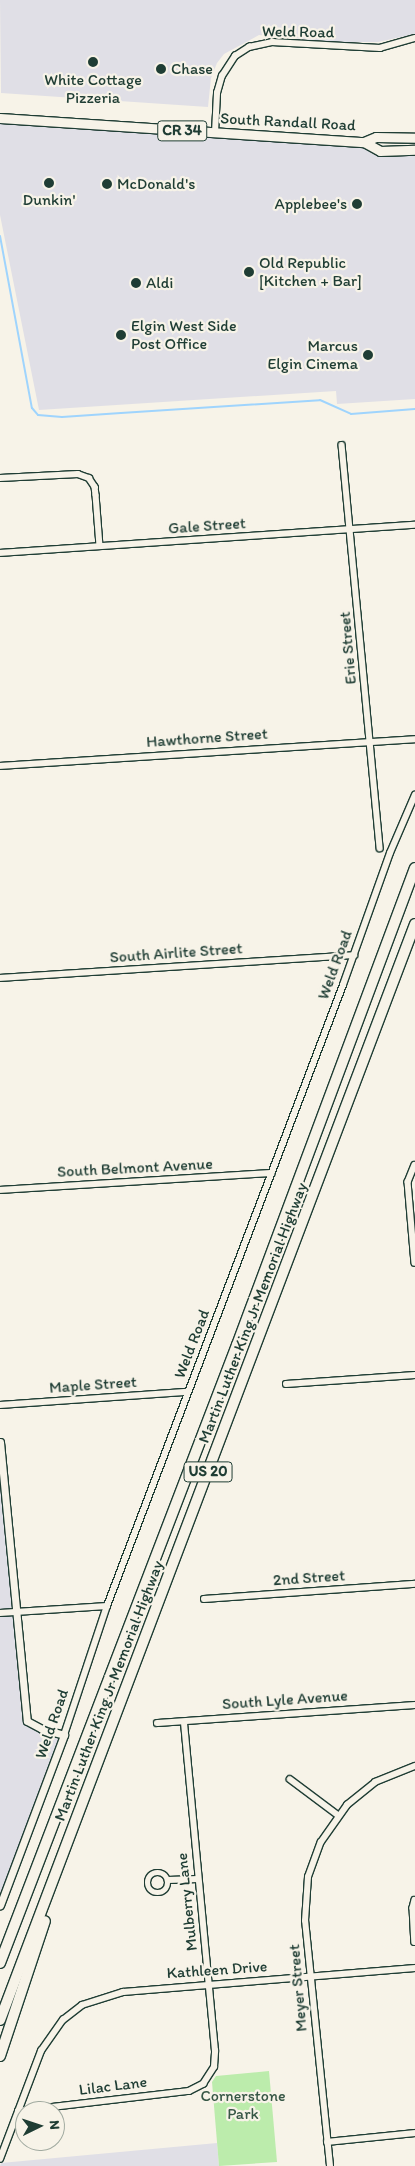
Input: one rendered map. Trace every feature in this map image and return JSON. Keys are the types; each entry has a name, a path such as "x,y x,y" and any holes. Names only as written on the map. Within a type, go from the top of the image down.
{"highway":[{"name":"Martin Luther King Jr Memorial Highway","path":"0,1963 236,1345 415,868"},
{"name":"Martin Luther King Jr Memorial Highway","path":"0,2020 415,924"},
{"path":"0,2056 54,1895 63,1857"}],"main road":[{"name":"South Randall Road","path":"0,118 364,142 380,151 415,150"},
{"name":"South Randall Road","path":"364,142 376,137 415,138"}],"street":[{"name":"Weld Road","path":"215,133 217,93 222,76 235,56 254,45 272,42 380,48 415,38"},
{"name":"Erie Street","path":"342,445 352,530 380,848"},
{"path":"0,478 78,474 89,478 95,487 100,546"},
{"name":"Gale Street","path":"0,553 415,525"},
{"name":"Hawthorne Street","path":"0,766 415,739"},
{"name":"Weld Road","path":"0,1905 64,1735 107,1606 354,955 390,853 415,795"},
{"name":"South Airlite Street","path":"0,978 354,955"},
{"path":"415,1165 408,1182 415,1263"},
{"name":"South Belmont Avenue","path":"0,1190 271,1173"},
{"path":"286,1384 415,1375"},
{"name":"Maple Street","path":"0,1405 188,1392"},
{"path":"0,1442 27,1721 42,1729 64,1735"},
{"name":"2nd Street","path":"204,1599 415,1584"},
{"path":"0,1613 107,1606"},
{"name":"South Lyle Avenue","path":"157,1723 415,1705"},
{"name":"Mulberry Lane","path":"184,1722 215,2050 214,2067 208,2079"},
{"name":"Meyer Street","path":"330,2166 305,1921 308,1877 316,1852 338,1815 359,1793 375,1782 415,1766"},
{"path":"290,1779 338,1815"},
{"path":"168,1880 198,1879"},
{"path":"415,1900 413,1908 415,1942"},
{"name":"Kathleen Drive","path":"22,2101 36,2061 47,2041 69,2014 82,2004 123,1992 415,1968"},
{"name":"Lilac Lane","path":"65,2106 189,2091 200,2087 208,2079"},
{"path":"0,2159 15,2119"},
{"path":"327,2142 415,2133"}],"shaded area":[{"path":"0,0 415,0 415,34 378,42 336,42 259,35 224,54 217,63 211,78 208,107 1,93"},
{"path":"0,121 364,144 415,153 415,399 337,404 336,391 39,410 0,215"},
{"path":"0,1447 25,1723 60,1737 0,1896"},
{"path":"217,2143 219,2166 0,2166 1,2163"}],"green space":[{"name":"Cornerstone Park","path":"269,2071 277,2162 219,2166 212,2082 216,2076"}],"waterway":[{"path":"0,236 32,408 38,415 62,417 320,400 351,414 415,409"}],"place":[{"name":"White Cottage Pizzeria","path":"93,62"},
{"name":"Chase","path":"161,69"},
{"name":"Dunkin'","path":"49,183"},
{"name":"McDonald's","path":"107,184"},
{"name":"Applebee's","path":"357,204"},
{"name":"Old Republic [Kitchen + Bar]","path":"249,272"},
{"name":"Aldi","path":"136,283"},
{"name":"Elgin West Side Post Office","path":"121,335"},
{"name":"Marcus Elgin Cinema","path":"368,355"}]}
